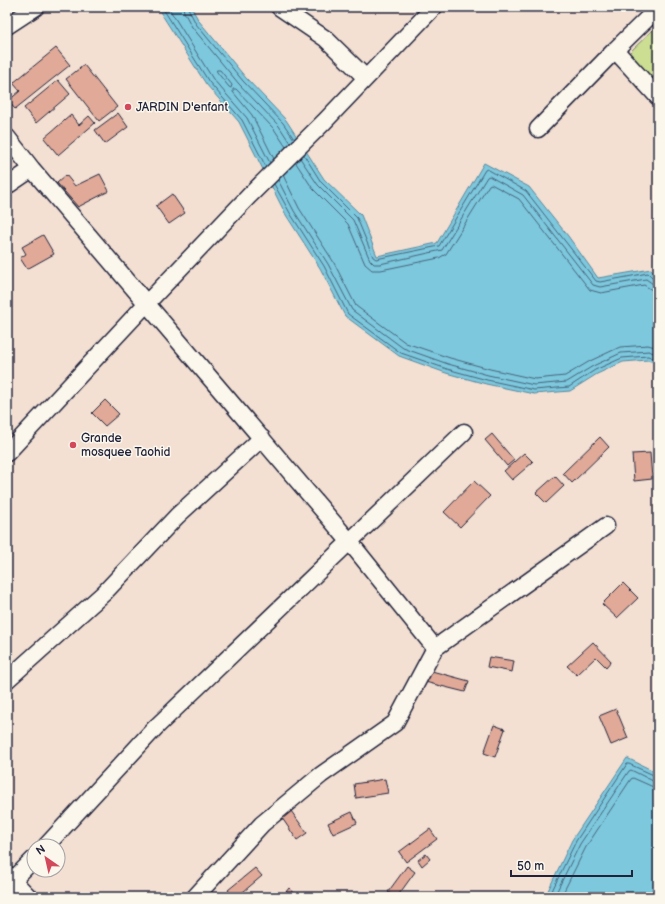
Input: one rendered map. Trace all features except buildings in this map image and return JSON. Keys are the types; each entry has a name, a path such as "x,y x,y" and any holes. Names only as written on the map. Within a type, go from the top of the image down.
{"street":[{"path":"7,26 36,7"},
{"path":"279,7 326,39 366,78"},
{"path":"7,453 249,196 324,122 434,7"},
{"path":"538,130 615,50 658,8"},
{"path":"615,50 658,97"},
{"path":"7,137 32,169 350,541 435,648"},
{"path":"7,186 32,169"},
{"path":"53,838 155,728 464,432"},
{"path":"7,680 104,593 177,516 262,438"},
{"path":"195,897 262,824 321,775 395,723 435,648 606,526"},
{"path":"26,866 9,880 29,897"}],"green space":[{"path":"658,25 658,84 629,53"}],"water":[{"path":"157,7 191,7 199,21 246,78 286,120 324,179 361,215 377,256 437,243 484,163 529,187 568,236 598,278 651,269 658,277 658,364 648,360 623,362 597,374 570,391 534,394 486,384 446,373 399,356 345,316 320,268 286,215 239,122 206,84"},
{"path":"627,758 658,773 658,897 545,897 572,840"}],"place":[{"name":"JARDIN D'enfant","path":"128,107"},
{"name":"Grande mosquee Taohid","path":"73,445"}]}
